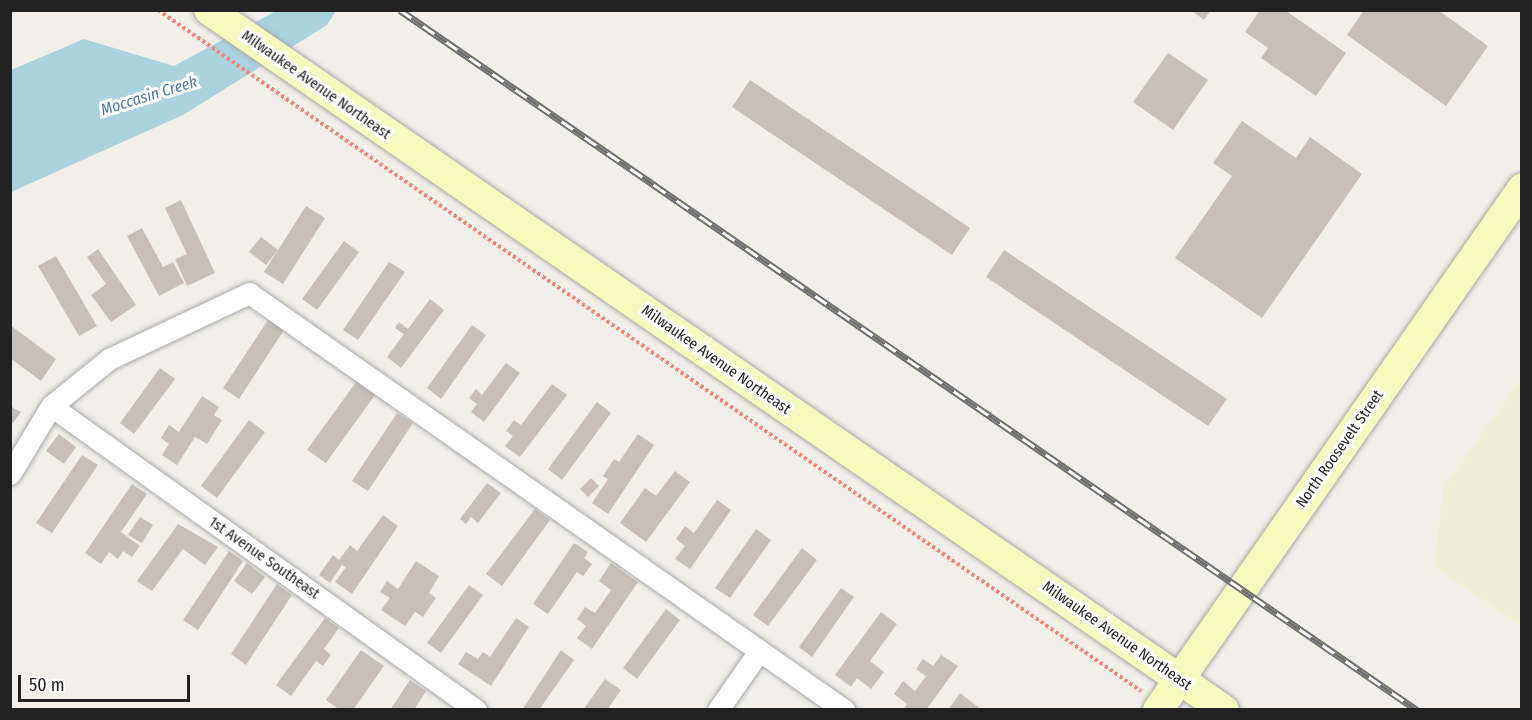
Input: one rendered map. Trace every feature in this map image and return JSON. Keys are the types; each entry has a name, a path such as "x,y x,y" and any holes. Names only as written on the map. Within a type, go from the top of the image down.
{"street":[{"name":"Milwaukee Avenue Northeast","path":"209,10 1224,710"},
{"name":"North Roosevelt Street","path":"1160,708 1521,189"},
{"path":"10,474 51,406 109,359 249,293 844,710"},
{"name":"1st Avenue Southeast","path":"51,406 476,710"},
{"path":"718,710 759,651"}],"path":[{"path":"158,10 1160,708"}],"green space":[{"path":"1521,379 1521,626 1435,567 1443,489"}],"water":[{"name":"Moccasin Creek","path":"276,11 336,11 327,25 183,115 11,192 11,70 84,39 174,66"}],"building":[{"path":"1191,10 1211,10 1204,20"},
{"path":"1260,10 1285,10 1346,53 1316,96 1261,58 1268,48 1245,32"},
{"path":"1364,10 1438,10 1488,46 1446,106 1347,35"},
{"path":"1168,53 1208,80 1173,130 1133,102"},
{"path":"750,80 970,228 952,255 732,107"},
{"path":"1242,121 1296,158 1310,137 1362,174 1262,318 1175,258 1232,176 1213,163"},
{"path":"181,200 215,273 187,286 175,259 187,254 165,208"},
{"path":"306,206 325,218 283,284 264,272"},
{"path":"142,228 163,267 173,262 184,283 159,296 127,236"},
{"path":"261,237 278,250 266,265 249,252"},
{"path":"344,241 359,252 317,310 302,299"},
{"path":"98,249 136,305 111,322 91,295 106,284 87,257"},
{"path":"1004,250 1227,399 1208,426 986,277"},
{"path":"56,256 97,326 79,336 38,266"},
{"path":"389,262 405,272 358,340 343,330"},
{"path":"430,299 444,310 401,368 387,357 404,334 395,328 399,322 408,329"},
{"path":"268,320 284,330 239,399 223,388"},
{"path":"10,325 56,359 41,381 10,358"},
{"path":"472,325 486,335 441,399 427,388"},
{"path":"506,363 520,373 484,422 471,412 477,404 469,398 476,389 482,395"},
{"path":"160,368 175,379 134,434 120,423"},
{"path":"356,382 375,395 326,463 307,450"},
{"path":"552,384 567,395 520,457 505,446 513,436 506,431 514,420 521,425"},
{"path":"202,396 219,407 214,415 222,420 207,444 195,437 177,465 162,455 169,444 161,438 169,425 179,432"},
{"path":"597,402 611,413 562,480 548,469"},
{"path":"10,406 21,412 10,427"},
{"path":"397,413 413,423 368,491 352,481"},
{"path":"249,420 265,432 217,498 201,486"},
{"path":"59,434 76,447 64,464 46,451"},
{"path":"638,434 654,445 608,514 592,503 608,479 603,476 614,459 619,462"},
{"path":"82,455 98,465 52,533 36,523"},
{"path":"675,471 690,482 646,542 620,523 645,488 656,496"},
{"path":"591,478 599,486 588,497 580,489"},
{"path":"487,483 501,493 478,523 471,517 466,524 460,519"},
{"path":"132,484 147,494 121,532 140,546 132,557 123,551 118,559 109,552 101,564 85,553"},
{"path":"717,500 731,510 690,569 675,559 685,546 676,539 685,526 694,533"},
{"path":"535,509 550,520 502,586 486,574"},
{"path":"383,515 398,526 352,594 335,582 346,567 342,565 330,583 319,575 333,555 339,560 350,545 357,551"},
{"path":"140,517 153,525 142,543 128,535"},
{"path":"178,524 218,547 205,565 183,549 152,591 137,581"},
{"path":"756,529 771,540 730,598 715,588"},
{"path":"574,543 588,552 584,558 592,564 583,576 577,572 548,614 533,604"},
{"path":"802,548 817,560 768,626 753,615"},
{"path":"229,551 243,561 198,630 183,620"},
{"path":"416,561 439,576 429,593 436,598 423,617 415,612 405,626 381,610 390,598 380,592 387,581 398,589"},
{"path":"247,563 265,577 252,594 234,581"},
{"path":"611,563 638,582 592,649 577,638 586,626 577,619 585,607 595,613 611,590 599,581"},
{"path":"277,584 292,595 246,665 231,654"},
{"path":"469,585 483,595 441,653 427,643"},
{"path":"841,588 854,597 812,657 799,647"},
{"path":"666,609 680,620 637,679 623,668"},
{"path":"881,612 897,624 870,661 884,672 871,689 857,678 851,687 835,675"},
{"path":"325,618 339,628 324,649 331,655 323,666 316,661 291,696 276,685"},
{"path":"516,618 529,627 491,686 458,664 466,652 478,659 483,652 490,657"},
{"path":"361,650 384,666 353,710 340,710 326,700"},
{"path":"561,650 574,660 539,710 522,710"},
{"path":"941,655 958,666 926,710 903,710 907,704 894,694 903,681 915,691 926,676 916,669 923,659 933,666"},
{"path":"605,679 621,690 607,710 583,710"},
{"path":"410,680 426,691 414,710 390,710"},
{"path":"960,693 982,710 948,710"}],"railway":[{"path":"400,10 1417,710"}]}
